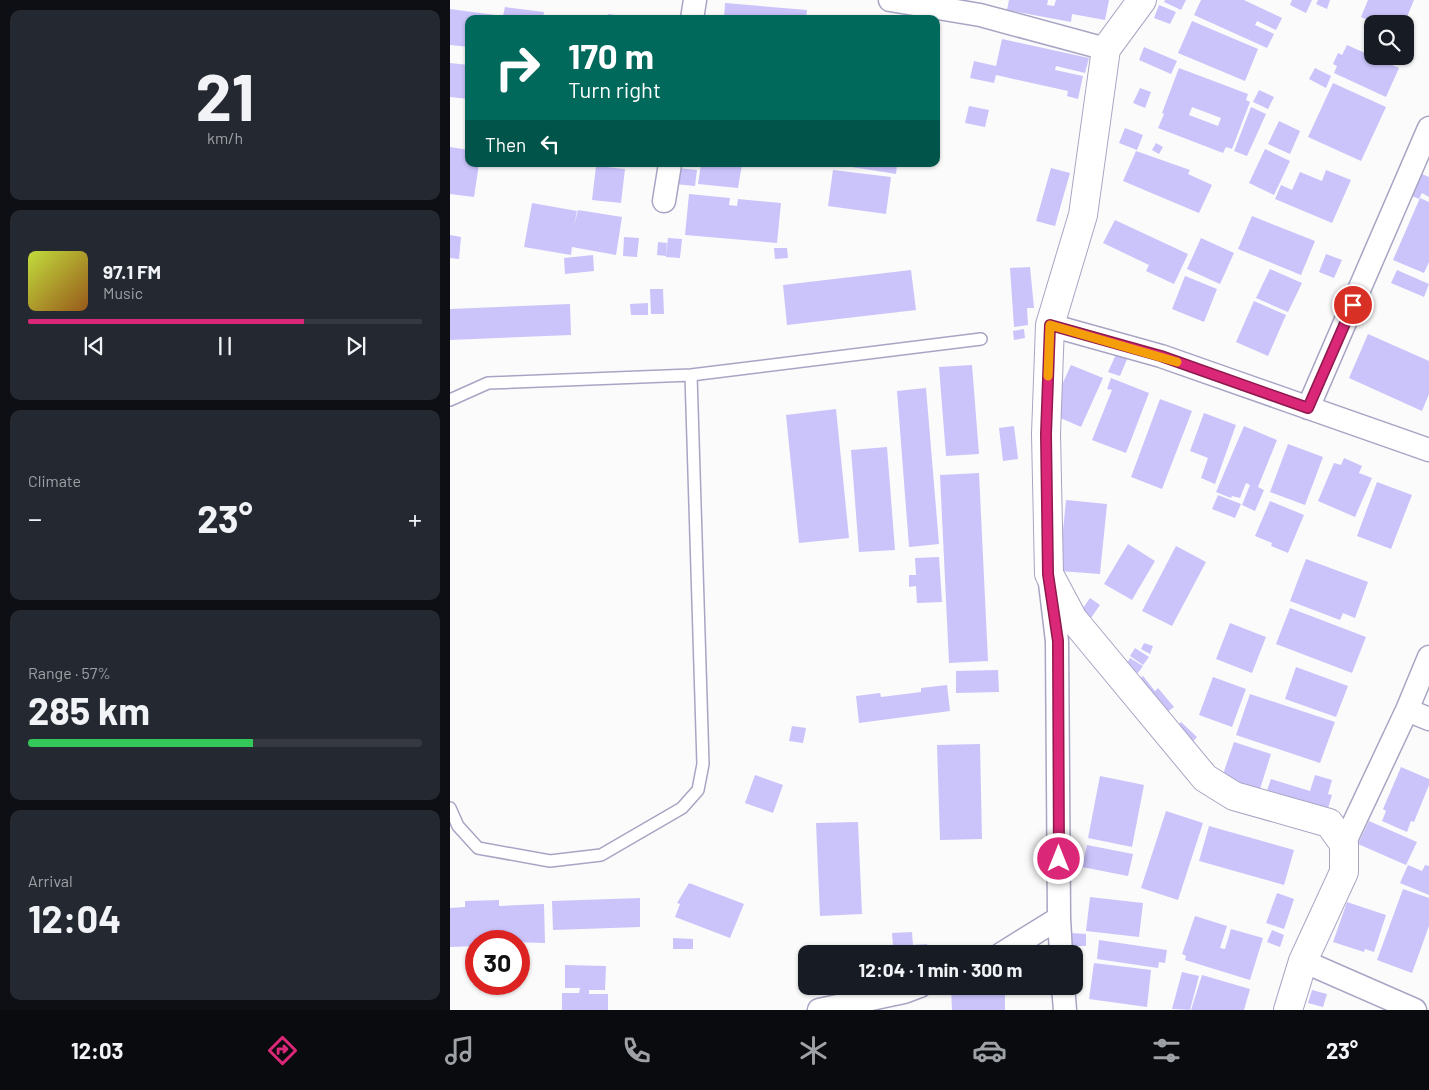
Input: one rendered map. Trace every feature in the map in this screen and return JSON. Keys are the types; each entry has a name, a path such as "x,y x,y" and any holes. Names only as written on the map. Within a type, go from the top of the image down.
{"street":[{"path":"692,15 694,0"},
{"path":"890,0 981,7 1106,50"},
{"path":"1060,945 1058,641 1048,574 1046,434 1050,325 1084,214 1106,50 1142,0"},
{"path":"1308,408 1424,152 1429,128"},
{"path":"664,201 670,167"},
{"path":"1050,325 1161,356 1429,450"},
{"path":"1048,574 1073,620 1205,778 1234,796 1329,823 1344,844"},
{"path":"1288,1010 1303,961 1344,872 1344,844 1407,710 1429,657"},
{"path":"1407,710 1429,719"},
{"path":"1016,945 1059,918"},
{"path":"1303,961 1416,1010"},
{"path":"819,1010 890,995"},
{"path":"1064,995 1065,1010"}],"lane":[{"path":"450,400 488,383 691,375 981,339"},
{"path":"450,808 458,826 478,848 550,861 601,855 682,808 698,790 703,764 691,375"}],"building":[{"path":"1009,0 1048,0 1047,5 1054,6 1056,0 1109,0 1105,20 1072,14 1071,22 1007,10"},
{"path":"1165,0 1186,0 1181,10 1164,2"},
{"path":"1201,0 1244,0 1282,18 1276,30 1257,21 1255,25 1274,34 1267,48 1194,15"},
{"path":"1292,0 1312,0 1306,13 1290,5"},
{"path":"1318,0 1330,0 1327,9 1316,4"},
{"path":"1368,0 1414,0 1408,15 1364,15 1364,18 1361,17"},
{"path":"725,3 807,10 806,15 724,15"},
{"path":"1159,5 1176,12 1170,24 1154,18"},
{"path":"505,7 544,12 544,15 503,15"},
{"path":"450,9 495,15 465,15 465,47 450,45"},
{"path":"1192,21 1258,49 1245,81 1178,53"},
{"path":"1002,39 1089,58 1085,73 1056,66 1055,70 1083,76 1078,99 1067,96 1068,91 996,75 994,83 970,78 974,61 996,66"},
{"path":"1347,45 1364,53 1364,65 1392,65 1399,68 1386,97 1334,73 1337,66 1333,64 1338,53 1342,55"},
{"path":"1144,47 1177,61 1171,74 1139,60"},
{"path":"450,63 465,65 465,99 450,97"},
{"path":"1179,68 1248,94 1246,100 1250,102 1232,149 1226,147 1223,153 1158,128 1164,114 1162,113","holes":["1192,107 1221,118 1218,126 1189,115"]},
{"path":"1315,68 1331,76 1326,88 1309,79"},
{"path":"1333,83 1386,107 1361,161 1308,137"},
{"path":"1140,88 1151,92 1145,108 1133,103"},
{"path":"1259,90 1274,97 1268,109 1253,102"},
{"path":"969,106 989,110 985,127 965,123"},
{"path":"1251,107 1266,114 1247,156 1234,151"},
{"path":"1279,121 1300,131 1290,154 1268,144"},
{"path":"1125,128 1143,135 1137,150 1119,143"},
{"path":"1156,143 1163,147 1159,154 1152,150"},
{"path":"450,147 465,149 465,167 479,167 474,197 450,194"},
{"path":"1265,149 1290,161 1274,195 1249,183"},
{"path":"1136,151 1190,170 1188,174 1212,185 1199,213 1123,181"},
{"path":"596,167 625,169 621,203 592,200"},
{"path":"701,167 742,167 738,188 698,184"},
{"path":"852,167 897,167 896,174"},
{"path":"677,168 697,170 695,186 675,184"},
{"path":"1051,168 1070,173 1055,226 1036,221"},
{"path":"833,170 891,177 886,214 828,206"},
{"path":"1326,170 1351,180 1332,223 1275,199 1281,185 1292,190 1300,172 1322,181"},
{"path":"1422,174 1429,177 1429,197 1422,193 1419,199 1412,196"},
{"path":"689,194 730,198 729,205 737,206 738,199 781,203 777,243 685,235"},
{"path":"1420,198 1429,202 1429,262 1424,273 1393,260"},
{"path":"532,203 577,211 574,226 578,210 622,217 616,255 572,247 571,255 524,247"},
{"path":"1252,216 1315,241 1301,275 1238,249"},
{"path":"1115,220 1188,254 1174,284 1146,271 1149,265 1103,243"},
{"path":"450,235 461,237 459,259 450,258"},
{"path":"624,237 639,238 637,257 623,256"},
{"path":"668,238 682,239 680,258 666,257"},
{"path":"1201,238 1234,253 1220,284 1187,269"},
{"path":"658,242 667,243 666,256 657,255"},
{"path":"774,248 787,248 788,258 775,259"},
{"path":"1326,254 1342,260 1334,278 1319,272"},
{"path":"593,255 594,271 565,274 564,258"},
{"path":"1030,267 1034,308 1027,308 1028,325 1014,327 1010,268"},
{"path":"1270,269 1302,283 1288,312 1256,298"},
{"path":"911,270 916,310 787,325 783,285"},
{"path":"1397,270 1429,284 1424,297 1391,283"},
{"path":"1185,276 1217,289 1204,322 1172,309"},
{"path":"650,289 663,289 664,314 651,314"},
{"path":"1254,301 1286,315 1268,356 1236,342"},
{"path":"648,303 648,315 631,315 630,304"},
{"path":"570,304 571,335 450,340 450,309"},
{"path":"1024,329 1025,338 1014,340 1013,331"},
{"path":"1368,334 1429,361 1429,394 1422,411 1349,378"},
{"path":"1117,352 1128,357 1120,376 1108,372"},
{"path":"972,365 979,454 946,456 939,367"},
{"path":"1071,365 1103,378 1081,427 1049,413"},
{"path":"1111,378 1149,393 1126,453 1092,440 1112,390 1107,389"},
{"path":"926,388 939,544 909,547 897,391"},
{"path":"1160,399 1192,411 1162,489 1131,477"},
{"path":"836,409 849,538 799,543 786,415"},
{"path":"1204,413 1236,425 1215,484 1201,478 1208,458 1190,451"},
{"path":"1014,426 1018,459 1003,461 999,428"},
{"path":"1244,426 1277,440 1258,487 1264,490 1255,511 1242,505 1250,485 1246,483 1240,498 1232,496 1231,498 1216,492"},
{"path":"1288,444 1323,457 1305,505 1270,492"},
{"path":"887,447 895,550 859,552 851,450"},
{"path":"1344,458 1362,466 1359,473 1372,478 1355,517 1318,501 1334,463 1341,465"},
{"path":"979,473 988,661 949,663 940,475"},
{"path":"1377,482 1412,495 1391,549 1357,536"},
{"path":"1218,495 1241,504 1235,518 1212,509"},
{"path":"1066,500 1107,504 1100,574 1059,571"},
{"path":"1270,501 1304,515 1288,553 1271,546 1272,543 1255,536"},
{"path":"1128,544 1155,561 1132,600 1104,584"},
{"path":"1176,546 1206,562 1172,626 1142,611"},
{"path":"939,557 942,602 917,603 916,586 909,587 909,575 916,575 915,558"},
{"path":"1306,559 1368,582 1355,618 1343,613 1340,620 1290,601"},
{"path":"1090,598 1100,605 1091,618 1081,611"},
{"path":"1290,608 1366,637 1352,673 1276,644"},
{"path":"1230,623 1266,637 1252,673 1216,659"},
{"path":"1144,643 1153,646 1150,654 1141,649"},
{"path":"1135,648 1149,657 1143,665 1130,656"},
{"path":"1130,658 1143,666 1138,673 1126,665"},
{"path":"1296,667 1348,686 1336,717 1285,699"},
{"path":"998,670 999,692 956,693 956,671"},
{"path":"1143,676 1155,691 1158,688 1174,707 1159,718 1133,684"},
{"path":"1213,677 1246,689 1232,727 1199,715"},
{"path":"947,685 950,711 859,723 856,696 880,693 881,697 921,692 921,688"},
{"path":"1250,694 1335,722 1320,763 1236,735"},
{"path":"1181,722 1197,737 1188,747 1171,732"},
{"path":"792,726 806,728 803,743 789,741"},
{"path":"1234,742 1271,754 1260,789 1222,777"},
{"path":"980,744 982,839 940,840 937,745"},
{"path":"1401,767 1429,779 1429,785 1414,822 1411,821 1407,832 1382,821 1386,811 1383,809"},
{"path":"755,775 783,785 773,813 745,803"},
{"path":"1315,775 1332,780 1328,794 1332,795 1326,815 1265,796 1271,779 1310,791"},
{"path":"1100,776 1144,785 1132,847 1088,838"},
{"path":"1166,811 1203,823 1178,900 1141,888"},
{"path":"1369,821 1417,842 1406,865 1358,844"},
{"path":"858,822 862,914 820,916 816,823"},
{"path":"1209,826 1294,850 1284,885 1199,861"},
{"path":"1087,845 1133,854 1128,876 1082,867"},
{"path":"1408,865 1422,871 1425,865 1429,866 1429,895 1400,883"},
{"path":"689,883 744,904 730,938 675,917 680,904 677,903"},
{"path":"1403,889 1429,898 1429,926 1412,973 1377,960"},
{"path":"1277,893 1294,899 1284,929 1266,923"},
{"path":"1090,897 1143,903 1139,937 1086,931"},
{"path":"640,898 640,927 553,930 552,901"},
{"path":"499,900 499,906 544,904 545,943 530,943 530,930 465,930 465,946 450,947 450,908 465,907 465,901"},
{"path":"1347,902 1386,915 1374,952 1365,949 1364,952 1333,942"},
{"path":"1195,916 1227,926 1220,948 1225,949 1231,929 1263,938 1250,980 1185,960 1186,956 1182,954"},
{"path":"1272,930 1284,935 1280,947 1267,942"},
{"path":"912,932 913,945 893,945 892,933"},
{"path":"1071,933 1086,934 1086,946 1071,945"},
{"path":"673,938 693,939 693,949 673,949"},
{"path":"1099,940 1167,950 1165,963 1159,962 1158,968 1097,959"},
{"path":"1094,963 1151,970 1147,1007 1089,999"},
{"path":"565,965 606,966 605,990 589,990 589,994 608,994 608,1010 562,1010 562,993 579,993 580,988 565,988"},
{"path":"1182,972 1199,976 1190,1010 1172,1009"},
{"path":"1202,975 1250,989 1244,1010 1191,1010"},
{"path":"1312,990 1327,994 1323,1007 1308,1003"},
{"path":"951,995 1005,995 1005,1010 952,1010"}],"slow traffic":[{"path":"1048,376 1050,325 1177,362"}],"route":[{"path":"1059,859 1058,641 1048,574 1046,434 1050,325 1161,356 1308,408 1353,305"}]}
